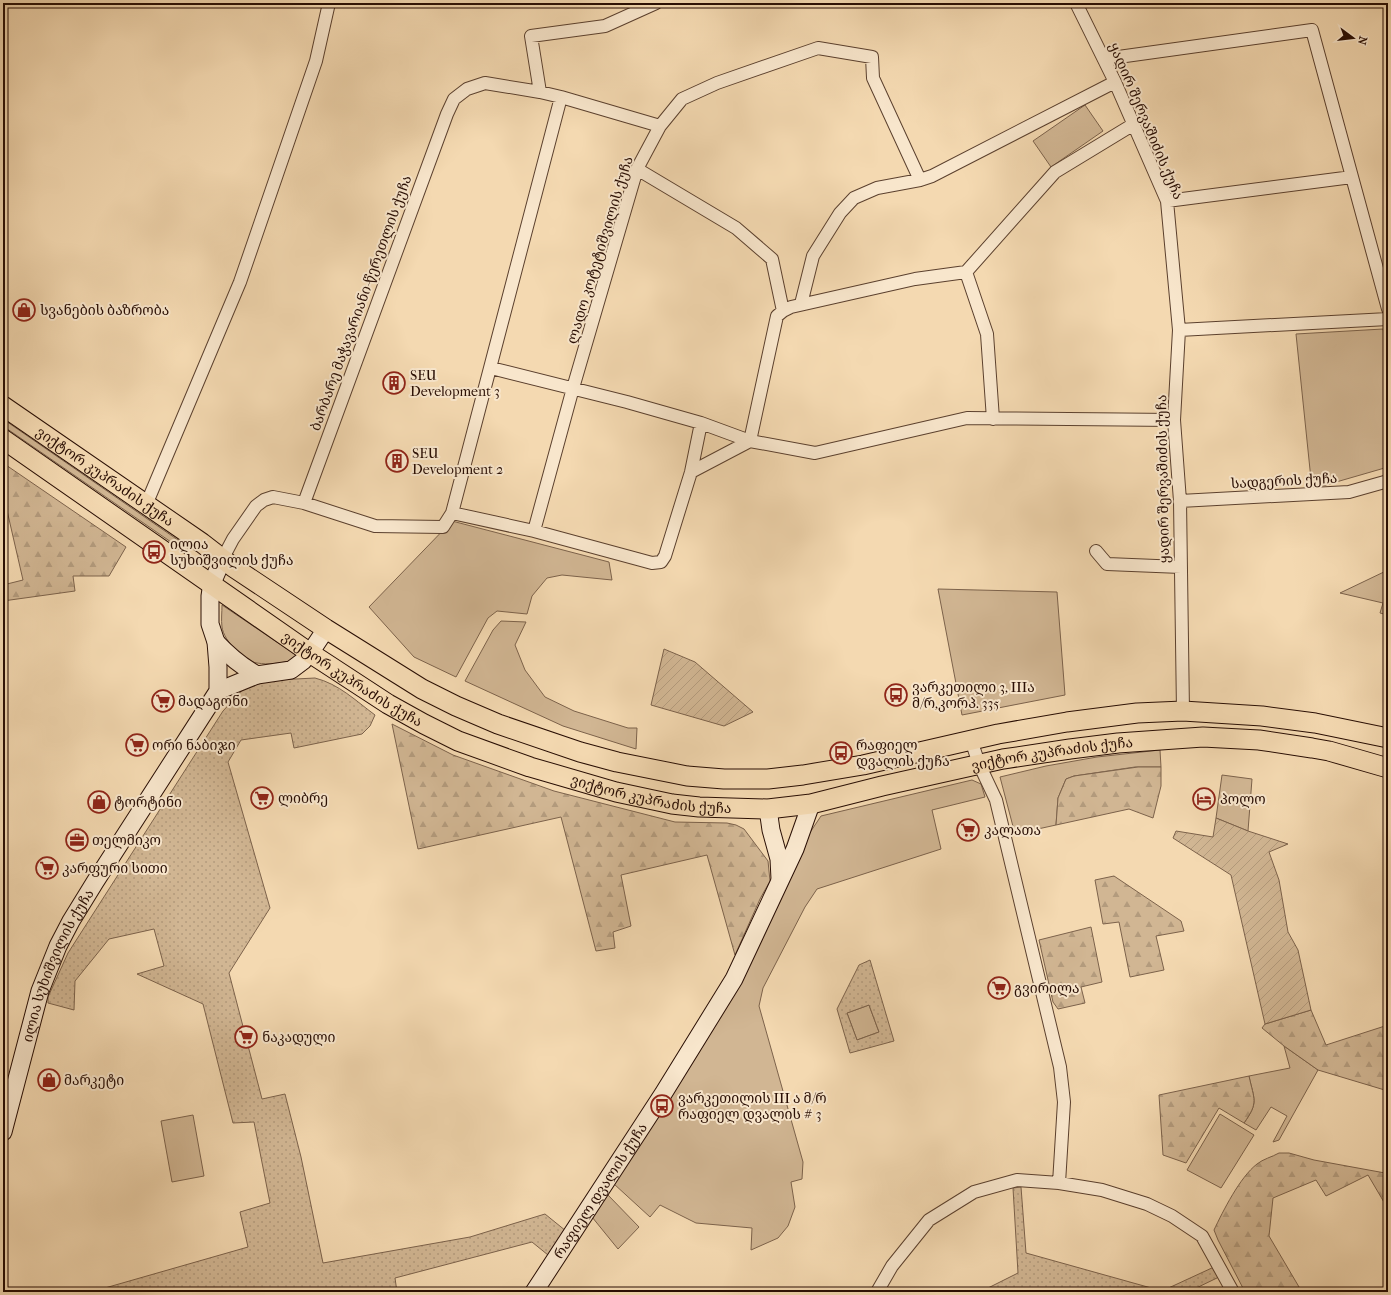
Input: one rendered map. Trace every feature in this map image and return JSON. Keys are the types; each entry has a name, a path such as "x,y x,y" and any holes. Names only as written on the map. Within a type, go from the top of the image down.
{"main road":[{"name":"ვიქტორ კუპრაძის ქუჩა","path":"3,406 326,629 429,692 456,706 498,724 542,740 617,762 687,776 724,779 768,779 863,765 971,740 1034,728 1113,716 1183,711 1262,716 1315,723 1388,738"},
{"name":"ვიქტორ კუპრაძის ქუჩა","path":"3,439 212,583 310,653 388,704 458,741 530,767 616,792 672,804 724,808 768,809 811,804 979,764 1070,749 1118,743 1203,737 1259,740 1312,748 1388,768"},
{"path":"1113,716 1118,743"},
{"path":"1312,748 1315,723"},
{"path":"768,779 768,809"}],"street":[{"path":"146,505 240,282 316,61 329,3"},
{"path":"540,92 531,36 605,26 656,3"},
{"name":"ყადირ შერვაშიძის ქუჩა","path":"1076,3 1115,82 1167,201 1179,330 1174,420 1180,501 1183,711"},
{"path":"1104,59 1312,30 1388,309"},
{"name":"ლადო კოტეტიშვილის ქუჩა","path":"534,531 573,388 637,169 660,126 682,99 717,82 818,48 872,57 874,78 920,180"},
{"path":"801,304 813,256 840,213 854,198 877,188 920,180 932,176 1115,82"},
{"name":"ბარბარე მაჭავარიანი-წერეთლის ქუჩა","path":"304,503 447,114 454,99 467,90 485,83 561,97 660,126"},
{"path":"326,629 310,653 303,661 291,670 256,674 218,691 216,642 210,624 210,596 212,583 233,539 256,506 264,500 273,497 304,503 375,526 444,527 452,513 561,97"},
{"path":"750,441 777,316 783,310 791,306 915,279 966,272 1055,172 1134,124"},
{"path":"637,169 736,228 772,259 783,310"},
{"path":"1167,201 1352,177"},
{"path":"966,272 987,334 993,419"},
{"path":"1179,330 1388,319"},
{"path":"491,368 627,402 701,423 750,441 815,454 967,418 1174,420"},
{"path":"452,513 534,531 652,563 662,562 691,472 701,423"},
{"path":"691,472 750,441"},
{"name":"სადგერის ქუჩა","path":"1180,501 1349,492 1388,481"},
{"path":"1096,552 1107,564 1181,567"},
{"path":"216,642 226,653 243,667 256,674"},
{"name":"ილია სუხიშვილის ქუჩა","path":"3,1132 40,991 58,946 87,895 218,691"},
{"path":"971,740 979,764 996,800 1060,1067 1064,1102 1059,1183"},
{"name":"რაფიელ დვალის ქუჩა","path":"534,1292 631,1143 734,979 795,849 811,804"},
{"name":"რაფიელ დვალის ქუჩა","path":"768,809 771,830 780,859 780,879"},
{"path":"877,1292 892,1266 929,1220 974,1192 1017,1180 1059,1183 1102,1190 1146,1204 1172,1216 1202,1236 1233,1292"}],"green space":[{"path":"1085,105 1103,131 1051,167 1033,141"},
{"path":"1383,329 1388,349 1388,467 1312,489 1296,334"},
{"path":"3,419 188,547 188,551 184,551 3,426"},
{"path":"3,463 126,547 109,576 73,576 75,591 3,601 3,585 23,580 6,506 3,506"},
{"path":"452,521 609,562 612,580 562,575 547,578 532,596 527,614 497,611 488,618 456,677 414,657 369,607"},
{"path":"1388,570 1388,615 1380,613 1383,603 1340,593"},
{"path":"938,589 1057,592 1065,695 962,715"},
{"path":"222,605 296,655 291,661 266,664 257,663 240,654 226,638 222,624"},
{"path":"501,621 526,622 515,645 525,670 545,697 574,711 628,728 637,728 636,749 563,726 465,681 493,630"},
{"path":"664,649 695,662 753,712 724,726 651,705"},
{"path":"315,678 332,684 375,715 370,726 362,734 294,748 291,733 241,740 228,762 270,908 229,973 262,1099 285,1094 301,1157 323,1263 470,1237 545,1214 566,1231 548,1255 532,1242 395,1278 397,1292 91,1292 248,1247 240,1212 270,1203 254,1122 233,1123 203,1004 137,974 164,966 154,929 109,939 75,981 74,1010 48,1003 48,997 68,953 223,711 247,685 276,680"},
{"path":"392,724 453,755 554,791 675,822 727,823 744,829 768,861 770,881 760,899 735,955 707,855 621,875 631,926 613,932 615,948 596,951 561,817 418,849"},
{"path":"1160,750 1161,767 1135,767 1074,776 1066,779 1058,798 1056,825 1015,834 1000,777 1046,766 1097,757"},
{"path":"1138,767 1161,767 1161,786 1153,818 1129,809 1056,825 1058,798 1066,779 1074,776"},
{"path":"1222,775 1252,779 1248,831 1216,818"},
{"path":"972,780 981,784 985,797 932,810 941,849 817,889 805,907 763,988 759,1006 803,1162 802,1179 791,1182 795,1207 788,1226 778,1238 751,1250 752,1228 696,1223 660,1205 650,1217 614,1184 809,834 821,816"},
{"path":"1216,818 1248,831 1288,844 1269,852 1279,880 1288,932 1298,950 1311,1010 1265,1024 1231,875 1173,838 1176,831 1213,837"},
{"path":"1114,876 1181,921 1184,931 1156,936 1164,970 1130,977 1119,922 1103,924 1095,880"},
{"path":"1091,927 1102,982 1081,987 1085,1003 1058,1009 1053,1002 1039,940"},
{"path":"870,960 894,1041 850,1053 837,1009 859,965","holes":["869,1005 879,1032 857,1040 847,1013"]},
{"path":"869,1005 879,1032 857,1040 847,1013"},
{"path":"1311,1010 1326,1045 1388,1025 1388,1091 1318,1070 1262,1028 1265,1024"},
{"path":"1284,1046 1318,1070 1279,1140 1273,1142 1287,1116 1271,1107 1256,1130 1244,1123 1252,1110 1254,1101 1249,1076 1290,1068"},
{"path":"1249,1076 1254,1101 1252,1110 1244,1123 1219,1108 1186,1163 1163,1155 1159,1095"},
{"path":"1220,1114 1254,1135 1221,1188 1187,1170"},
{"path":"193,1115 204,1176 172,1182 161,1121"},
{"path":"1279,1153 1289,1153 1314,1160 1385,1173 1388,1178 1388,1209 1368,1175 1326,1196 1316,1180 1273,1198 1269,1236 1302,1292 1245,1292 1214,1230 1232,1195 1244,1177 1259,1162"},
{"path":"1021,1187 1026,1253 1162,1291 1214,1267 1219,1277 1188,1292 980,1292 1018,1273 1013,1188"},
{"path":"607,1194 639,1227 618,1249 592,1217"}],"place":[{"name":"სვანების ბაზრობა","path":"24,310"},
{"name":"SEU Development 3","path":"394,383"},
{"name":"SEU Development 2","path":"397,461"},
{"name":"ილია სუხიშვილის ქუჩა","path":"154,552"},
{"name":"ვარკეთილი 3, IIIა მ/რ,კორპ. 335","path":"896,695"},
{"name":"მადაგონი","path":"163,701"},
{"name":"ორი ნაბიჯი","path":"137,745"},
{"name":"რაფიელ დვალის ქუჩა","path":"841,753"},
{"name":"ლიბრე","path":"262,798"},
{"name":"პოლო","path":"1204,799"},
{"name":"ტორტინი","path":"99,802"},
{"name":"კალათა","path":"968,830"},
{"name":"თელმიკო","path":"77,840"},
{"name":"კარფური სითი","path":"47,868"},
{"name":"გვირილა","path":"999,988"},
{"name":"ნაკადული","path":"246,1037"},
{"name":"მარკეტი","path":"49,1080"},
{"name":"ვარკეთილის III ა მ/რ რაფიელ დვალის # 3","path":"662,1106"}]}
